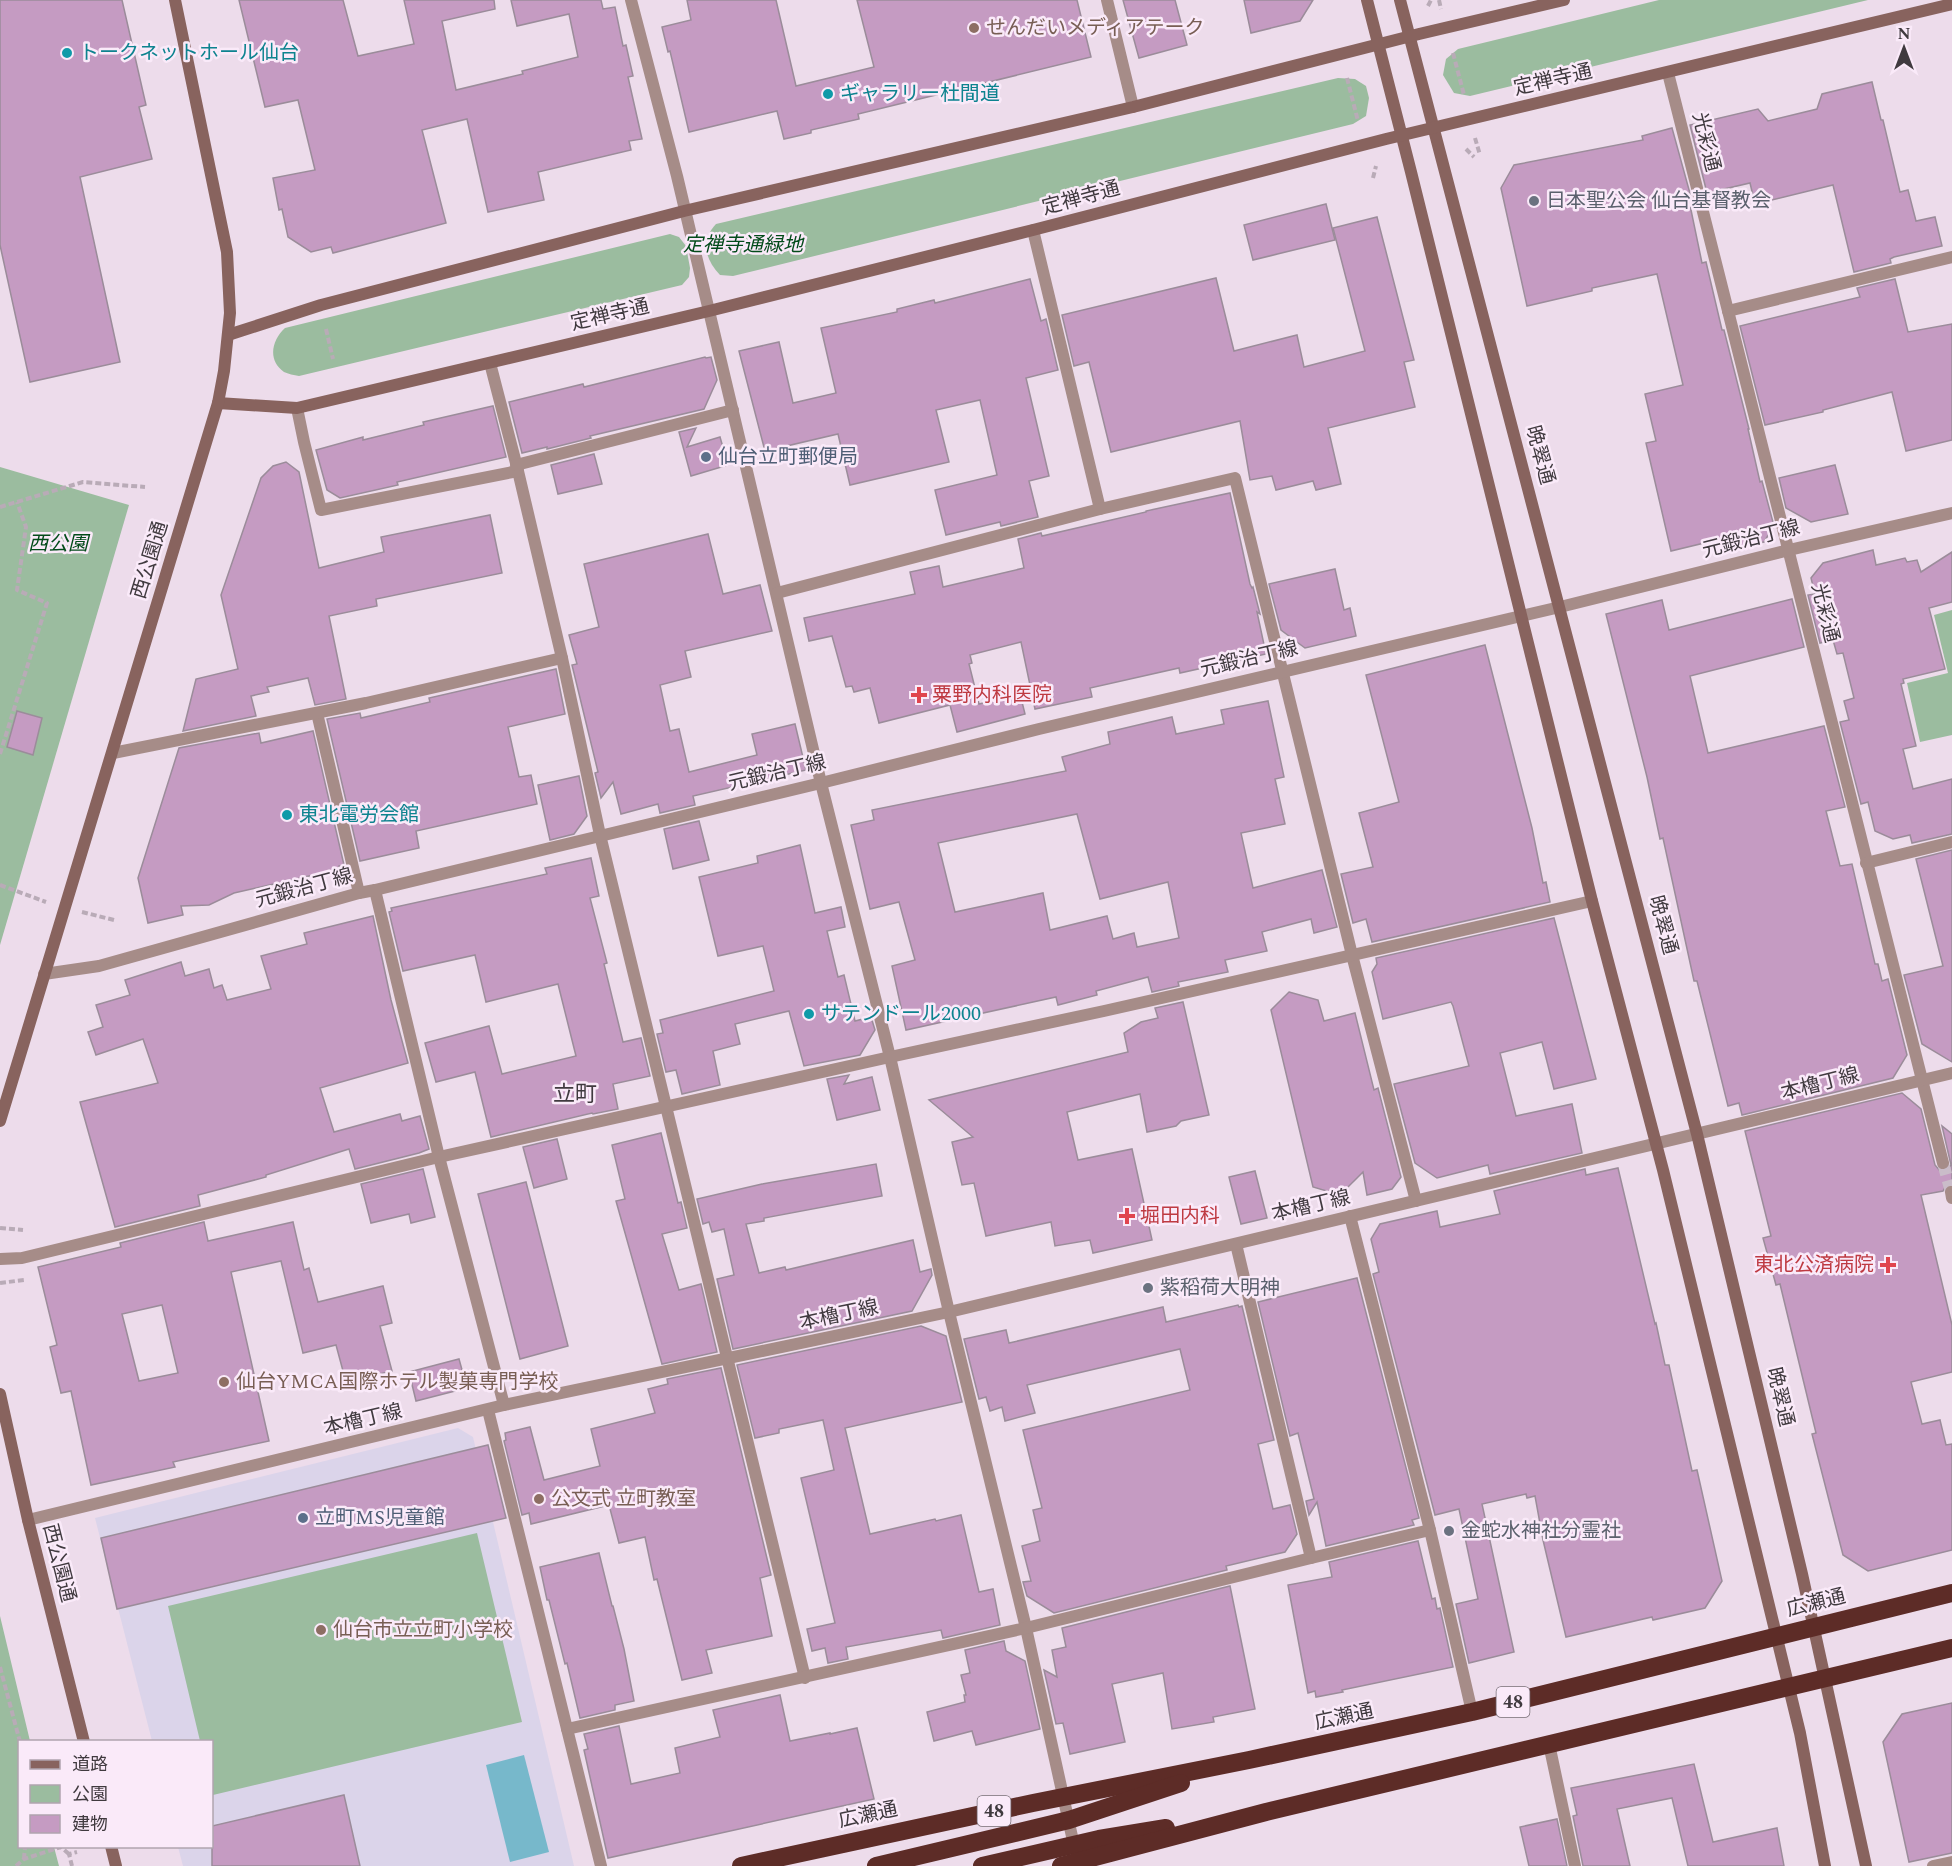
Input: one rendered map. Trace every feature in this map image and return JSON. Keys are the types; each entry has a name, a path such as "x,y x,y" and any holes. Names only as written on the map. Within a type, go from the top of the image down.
{"highway":[{"name":"広瀬通","path":"741,1866 1472,1712 1952,1593"},
{"path":"982,1866 1044,1852 1073,1860 1952,1648"},
{"name":"48","path":"876,1866 1069,1820 1249,1760"}],"street":[{"name":"西公園通","path":"0,1121 218,404 230,313 227,252 175,0"},
{"path":"631,0 677,176 821,783 890,1057 948,1312 1026,1628 1069,1820 1073,1860"},
{"path":"1107,0 1133,106"},
{"path":"1367,0 1592,901 1656,1143 1800,1733 1825,1866"},
{"name":"晩翠通","path":"1400,0 1697,1134 1814,1627 1866,1866"},
{"path":"228,335 321,305 684,211 1133,106 1564,0"},
{"name":"定禅寺通","path":"218,404 297,408 709,311 1402,135 1952,4"},
{"name":"光彩通","path":"1668,73 1943,1163"},
{"path":"1034,230 1101,508"},
{"path":"1728,311 1952,257"},
{"path":"490,363 562,658 600,835 805,1678"},
{"path":"297,408 321,510 517,468 733,410"},
{"path":"777,593 1101,508 1235,478 1352,955 1416,1201"},
{"name":"元鍛治丁線","path":"44,974 99,966 359,893 1952,513"},
{"path":"113,753 317,713 562,658"},
{"path":"317,713 359,893"},
{"path":"1866,863 1952,842"},
{"path":"375,891 439,1157 504,1405"},
{"path":"0,1259 22,1258 439,1157 1592,901"},
{"name":"本櫓丁線","path":"28,1520 504,1405 948,1312 1952,1073"},
{"path":"1350,1216 1430,1530 1472,1712"},
{"path":"1236,1244 1311,1558"},
{"name":"西公園通","path":"0,1394 28,1520 83,1740"},
{"path":"488,1410 601,1866"},
{"path":"567,1729 1026,1628 1430,1530"},
{"path":"1549,1744 1575,1866"},
{"path":"112,1848 116,1866"},
{"path":"1933,1866 1952,1862"}],"path":[{"path":"1428,6 1431,0"},
{"path":"1439,0 1442,12"},
{"path":"1453,53 1464,95"},
{"path":"1347,78 1358,121"},
{"path":"1475,138 1480,155"},
{"path":"1466,148 1474,157"},
{"path":"1371,170 1373,179 1376,166"},
{"path":"326,329 333,359"},
{"path":"0,507 82,482 145,487"},
{"path":"0,754 47,603 17,590 26,527 17,502"},
{"path":"0,885 25,894"},
{"path":"64,908 114,920"},
{"path":"0,1228 23,1230"},
{"path":"0,1283 24,1280"},
{"path":"0,1667 19,1740"},
{"path":"24,1859 25,1848"},
{"path":"16,1866 24,1859 58,1848"},
{"path":"62,1848 69,1854 72,1866"},
{"path":"69,1854 77,1852"}],"shaded area":[{"name":"仙台市立立町小学校","path":"458,1428 473,1437 574,1866 183,1866 178,1848 213,1848 213,1740 152,1740 95,1518"}],"green space":[{"path":"1659,0 1868,0 1470,96 1454,93 1443,75 1446,59 1458,49"},
{"name":"定禅寺通緑地","path":"1338,78 1355,79 1366,86 1369,98 1366,116 1353,124 733,276 720,275 711,263 706,250 708,237 716,224"},
{"name":"定禅寺通緑地","path":"670,234 679,237 686,246 690,268 689,277 682,285 299,376 284,372 273,356 274,344 285,328"},
{"name":"西公園","path":"0,467 129,505 0,945"},
{"path":"1952,610 1952,735 1920,742 1907,683 1948,673 1934,615"},
{"path":"477,1533 522,1722 213,1795 213,1740 200,1740 168,1606"},
{"path":"0,1616 30,1740 18,1740 18,1848 54,1848 59,1866 0,1866"}],"water":[{"path":"524,1755 549,1852 510,1862 486,1765"}],"building":[{"path":"0,0 122,0 146,105 139,107 152,159 80,177 120,362 30,382 0,245"},
{"path":"239,0 343,0 358,56 414,44 404,0 494,0 495,9 442,21 456,90 523,74 522,71 578,57 569,14 517,26 511,0 601,0 603,9 615,7 623,46 626,45 633,76 628,77 642,139 629,141 631,150 538,172 544,200 488,212 467,119 422,130 446,223 333,253 331,247 311,252 288,237 282,209 279,210 273,178 315,170 298,100 265,107"},
{"path":"687,0 776,0 796,86 874,67 857,0 1077,0 1091,57 858,114 859,119 784,139 777,111 689,132 662,27 691,20"},
{"path":"1123,0 1175,0 1187,45 1139,58"},
{"path":"1244,0 1313,0 1300,21 1251,33"},
{"path":"1872,82 1900,192 1908,190 1916,221 1935,217 1942,246 1894,257 1890,259 1891,263 1854,272 1833,185 1755,204 1750,183 1707,193 1690,125 1758,109 1768,121 1817,109 1822,94"},
{"path":"1672,128 1691,197 1689,197 1691,210 1702,263 1706,262 1749,429 1760,482 1762,481 1774,526 1764,542 1724,550 1721,539 1671,551 1646,443 1656,441 1645,394 1683,385 1657,274 1592,288 1592,291 1527,306 1501,188 1514,165 1643,140 1642,136"},
{"path":"1326,204 1335,240 1253,260 1244,225"},
{"path":"1377,217 1414,360 1404,362 1415,407 1328,428 1341,484 1316,490 1313,481 1276,490 1272,476 1250,480 1240,421 1111,452 1089,362 1074,366 1062,315 1216,278 1234,351 1297,335 1304,367 1365,351 1333,228"},
{"path":"1030,279 1041,321 1046,319 1058,370 1026,378 1049,476 1029,481 1038,517 1001,526 1000,522 946,535 935,490 997,475 980,400 936,410 949,462 850,485 838,434 765,451 739,351 779,342 793,403 836,393 821,328"},
{"path":"1895,279 1908,332 1952,324 1952,440 1906,451 1892,392 1823,410 1823,412 1765,425 1740,326 1860,297 1857,288"},
{"path":"711,357 717,380 704,409 590,436 591,438 547,449 547,447 522,453 509,402 583,384 584,387"},
{"path":"493,406 506,457 397,482 398,485 340,498 327,490 316,450"},
{"path":"696,428 687,447 720,437 728,465 691,476 679,432"},
{"path":"594,454 602,484 558,494 551,465"},
{"path":"286,462 299,472 319,568 384,552 381,537 490,515 502,573 376,599 377,606 329,616 346,699 315,705 308,678 267,687 269,692 251,696 256,716 183,731 196,679 238,669 221,595 261,478 273,466"},
{"path":"1835,465 1848,514 1811,522 1786,508 1779,478"},
{"path":"1230,493 1250,584 1253,587 1260,614 1257,612 1266,654 1180,673 1179,668 1090,688 1092,697 1035,709 1021,642 970,655 972,663 969,664 979,704 1020,694 1025,714 957,732 950,705 879,723 870,688 854,692 852,686 846,687 832,636 809,641 804,618 915,594 910,572 939,566 943,587 1024,568 1018,539 1041,533 1042,536"},
{"path":"708,534 723,594 760,585 772,631 685,651 691,677 660,685 670,731 679,729 689,772 757,755 752,734 795,724 806,770 693,796 695,805 660,813 658,804 621,814 613,782 601,798 595,773 598,772 572,665 577,664 569,635 599,627 584,564"},
{"path":"1873,550 1876,565 1905,558 1907,562 1917,560 1921,572 1952,552 1952,602 1929,608 1945,669 1903,679 1904,683 1901,684 1916,746 1903,749 1913,789 1952,779 1952,834 1912,843 1910,835 1893,839 1875,831 1868,802 1861,804 1840,722 1849,720 1844,701 1854,698 1843,653 1837,654 1833,640 1820,643 1808,595 1815,594 1811,578 1823,563"},
{"path":"1335,569 1344,610 1350,608 1356,636 1305,648 1281,630 1269,584"},
{"path":"1792,599 1804,647 1690,676 1708,753 1824,726 1845,807 1826,811 1840,866 1852,864 1875,964 1878,964 1882,981 1888,979 1907,1055 1893,1078 1742,1115 1739,1103 1728,1106 1697,981 1694,981 1663,838 1660,839 1647,777 1606,614 1662,600 1669,630"},
{"path":"1485,645 1532,828 1543,883 1546,882 1550,902 1372,942 1366,919 1353,923 1341,874 1373,867 1359,813 1399,802 1366,675"},
{"path":"556,669 565,714 508,727 519,777 531,775 537,804 416,831 419,848 360,861 327,719 360,713 361,718 430,702 429,698"},
{"path":"1268,701 1284,777 1275,779 1285,824 1241,833 1253,888 1322,870 1337,927 1314,933 1311,919 1262,932 1267,951 1225,960 1228,972 1178,982 1179,986 1152,992 1148,977 1096,991 1097,995 1058,1005 1056,997 906,1030 892,966 915,960 899,902 870,909 851,825 874,820 872,810 1066,771 1062,757 1110,744 1108,732 1172,717 1176,734 1224,724 1221,710","holes":["1077,814 1100,899 1168,882 1179,938 1137,947 1134,933 1113,939 1107,916 1050,930 1043,893 955,912 938,843"]},
{"path":"17,711 42,718 33,755 7,747"},
{"path":"313,731 344,865 339,866 340,869 234,893 209,905 181,906 183,915 148,923 138,878 179,748 259,733 261,743"},
{"path":"579,776 587,816 574,834 550,840 538,785"},
{"path":"699,821 709,860 673,869 664,829"},
{"path":"800,845 815,913 841,907 845,927 827,931 838,977 844,975 855,1021 871,1017 875,1030 860,1055 804,1066 789,1011 735,1024 740,1044 713,1051 720,1085 682,1094 676,1070 666,1072 657,1034 663,1033 660,1020 774,991 763,946 718,956 699,877 758,863 757,856"},
{"path":"1952,850 1952,1062 1922,1044 1904,975 1943,966 1916,859"},
{"path":"591,858 599,896 590,898 607,963 604,964 623,1042 641,1038 650,1076 613,1084 618,1109 491,1137 475,1072 436,1082 425,1043 489,1026 502,1074 576,1056 558,984 486,1002 475,955 403,971 389,912 392,911 391,908 547,874 545,868"},
{"path":"373,916 391,1000 408,1063 320,1088 334,1132 400,1114 402,1121 420,1116 429,1149 355,1169 349,1149 266,1175 266,1177 198,1195 200,1206 115,1227 80,1102 158,1083 143,1039 96,1055 88,1032 103,1027 96,1005 130,995 125,980 181,962 185,976 209,969 214,988 222,985 227,1000 271,989 261,956 307,944 304,933"},
{"path":"1554,918 1596,1079 1554,1089 1542,1042 1500,1053 1516,1116 1572,1104 1582,1153 1490,1174 1488,1165 1437,1178 1415,1163 1394,1084 1469,1066 1453,1006 1451,1002 1383,1019 1372,972 1377,964 1376,958"},
{"path":"1289,992 1318,1000 1324,1021 1355,1013 1374,1090 1378,1088 1401,1177 1392,1189 1367,1195 1363,1172 1340,1195 1313,1187 1271,1010"},
{"path":"1183,1002 1209,1115 1181,1121 1176,1126 1147,1132 1140,1094 1067,1112 1078,1160 1132,1149 1152,1240 1093,1253 1090,1240 1055,1246 1051,1222 986,1236 974,1183 962,1185 952,1142 973,1137 929,1100 1128,1052 1124,1033 1141,1022 1158,1018 1155,1008"},
{"path":"849,1075 844,1084 872,1077 880,1110 837,1120 827,1079"},
{"name":"東北公済病院","path":"1902,1093 1921,1109 1935,1165 1940,1171 1946,1171 1951,1165 1942,1126 1952,1134 1952,1184 1946,1185 1943,1191 1921,1195 1952,1325 1952,1372 1911,1382 1922,1424 1940,1420 1946,1445 1952,1444 1952,1550 1868,1571 1843,1555 1812,1434 1816,1433 1780,1284 1776,1285 1763,1238 1771,1236 1745,1131"},
{"path":"661,1133 678,1203 681,1202 687,1228 662,1234 679,1290 701,1284 717,1352 662,1364 616,1201 625,1199 612,1145"},
{"path":"557,1139 567,1179 534,1188 523,1147"},
{"path":"876,1164 882,1196 764,1218 764,1221 746,1224 759,1273 785,1267 786,1270 913,1240 920,1272 931,1269 932,1275 912,1311 733,1349 717,1279 734,1275 724,1229 712,1232 709,1222 703,1224 697,1199 762,1184"},
{"path":"1618,1168 1665,1365 1669,1365 1692,1471 1697,1470 1722,1581 1705,1608 1653,1620 1652,1617 1566,1637 1535,1496 1527,1498 1526,1494 1482,1504 1514,1652 1469,1663 1456,1604 1478,1599 1459,1509 1435,1515 1373,1274 1379,1272 1371,1239 1380,1224 1437,1211 1440,1227 1500,1214 1494,1191 1585,1169 1586,1175"},
{"path":"423,1169 435,1217 411,1223 409,1214 371,1223 361,1184"},
{"path":"1255,1171 1267,1218 1241,1224 1229,1177"},
{"path":"526,1182 568,1346 520,1359 478,1194"},
{"path":"204,1222 208,1241 293,1222 304,1270 309,1268 318,1302 383,1286 392,1323 380,1326 392,1371 346,1382 336,1345 303,1353 281,1261 231,1272 269,1441 173,1462 175,1467 91,1485 71,1391 61,1393 50,1347 57,1345 38,1267 121,1247 120,1243","holes":["162,1305 178,1373 139,1381 122,1314"]},
{"path":"1357,1278 1419,1518 1412,1520 1414,1525 1326,1546 1317,1502 1309,1515 1306,1501 1314,1499 1298,1433 1290,1436 1258,1302"},
{"path":"1238,1305 1242,1306 1274,1440 1258,1444 1273,1509 1290,1505 1297,1534 1285,1552 1226,1566 1227,1570 1054,1613 1027,1596 1023,1582 1031,1581 1022,1546 1040,1541 1033,1510 1042,1508 1023,1430 1190,1390 1180,1349 1027,1385 1035,1413 1005,1421 1002,1407 990,1411 986,1397 979,1399 964,1339 1006,1330 1009,1343 1163,1307 1166,1322"},
{"path":"921,1326 946,1336 962,1402 845,1428 870,1534 961,1515 979,1592 993,1589 1000,1625 943,1638 941,1630 846,1647 848,1659 828,1663 825,1648 812,1651 807,1629 835,1623 801,1478 834,1470 823,1420 779,1429 779,1433 755,1438 737,1365"},
{"path":"459,1359 467,1388 416,1401 409,1372"},
{"path":"721,1368 771,1575 760,1578 772,1636 706,1650 712,1673 682,1680 657,1579 654,1580 645,1537 619,1543 609,1505 531,1524 529,1513 522,1515 504,1441 506,1440 505,1433 530,1427 544,1480 600,1466 591,1429 655,1413 648,1389 668,1384 667,1379"},
{"path":"488,1445 506,1518 117,1609 101,1538"},
{"path":"1418,1541 1432,1599 1435,1598 1437,1609 1440,1608 1453,1667 1316,1697 1315,1691 1308,1693 1288,1585 1332,1577 1329,1562"},
{"path":"599,1553 624,1649 634,1701 615,1705 615,1710 580,1718 540,1567"},
{"path":"1230,1586 1255,1709 1213,1717 1214,1722 1172,1729 1163,1673 1112,1684 1125,1742 1070,1754 1063,1723 1056,1724 1044,1670 1057,1677 1052,1650 1066,1647 1062,1628"},
{"path":"1004,1641 1006,1651 1025,1661 1040,1729 976,1745 972,1731 934,1741 927,1712 965,1702 964,1695 966,1695 961,1675 970,1673 965,1650"},
{"path":"780,1695 790,1741 857,1728 874,1799 608,1858 584,1750 588,1749 584,1734 619,1726 631,1784 680,1773 675,1748 720,1737 713,1710"},
{"path":"1952,1703 1952,1853 1909,1862 1883,1742 1902,1714"},
{"path":"1694,1764 1713,1842 1777,1828 1784,1866 1688,1866 1672,1798 1617,1809 1630,1866 1583,1866 1573,1816 1577,1815 1571,1788"},
{"path":"344,1795 360,1866 212,1866 213,1826"},
{"path":"1557,1819 1567,1866 1529,1866 1520,1827"}],"tunnel":[{"path":"1943,1163 1951,1192"}],"place":[{"name":"せんだいメディアテーク","path":"974,28"},
{"name":"トークネットホール仙台","path":"67,53"},
{"name":"ギャラリー杜間道","path":"828,94"},
{"name":"日本聖公会 仙台基督教会","path":"1534,201"},
{"name":"仙台立町郵便局","path":"706,457"},
{"name":"粟野内科医院","path":"919,695"},
{"name":"東北電労会館","path":"287,815"},
{"name":"サテンドール2000","path":"809,1014"},
{"name":"堀田内科","path":"1127,1216"},
{"name":"東北公済病院","path":"1888,1265"},
{"name":"紫稻荷大明神","path":"1148,1288"},
{"name":"仙台YMCA国際ホテル製菓専門学校","path":"224,1382"},
{"name":"公文式 立町教室","path":"539,1499"},
{"name":"立町MS児童館","path":"303,1518"},
{"name":"金蛇水神社分霊社","path":"1449,1531"},
{"name":"仙台市立立町小学校","path":"321,1630"}],"district":[{"name":"立町","path":"575,1094"}]}
